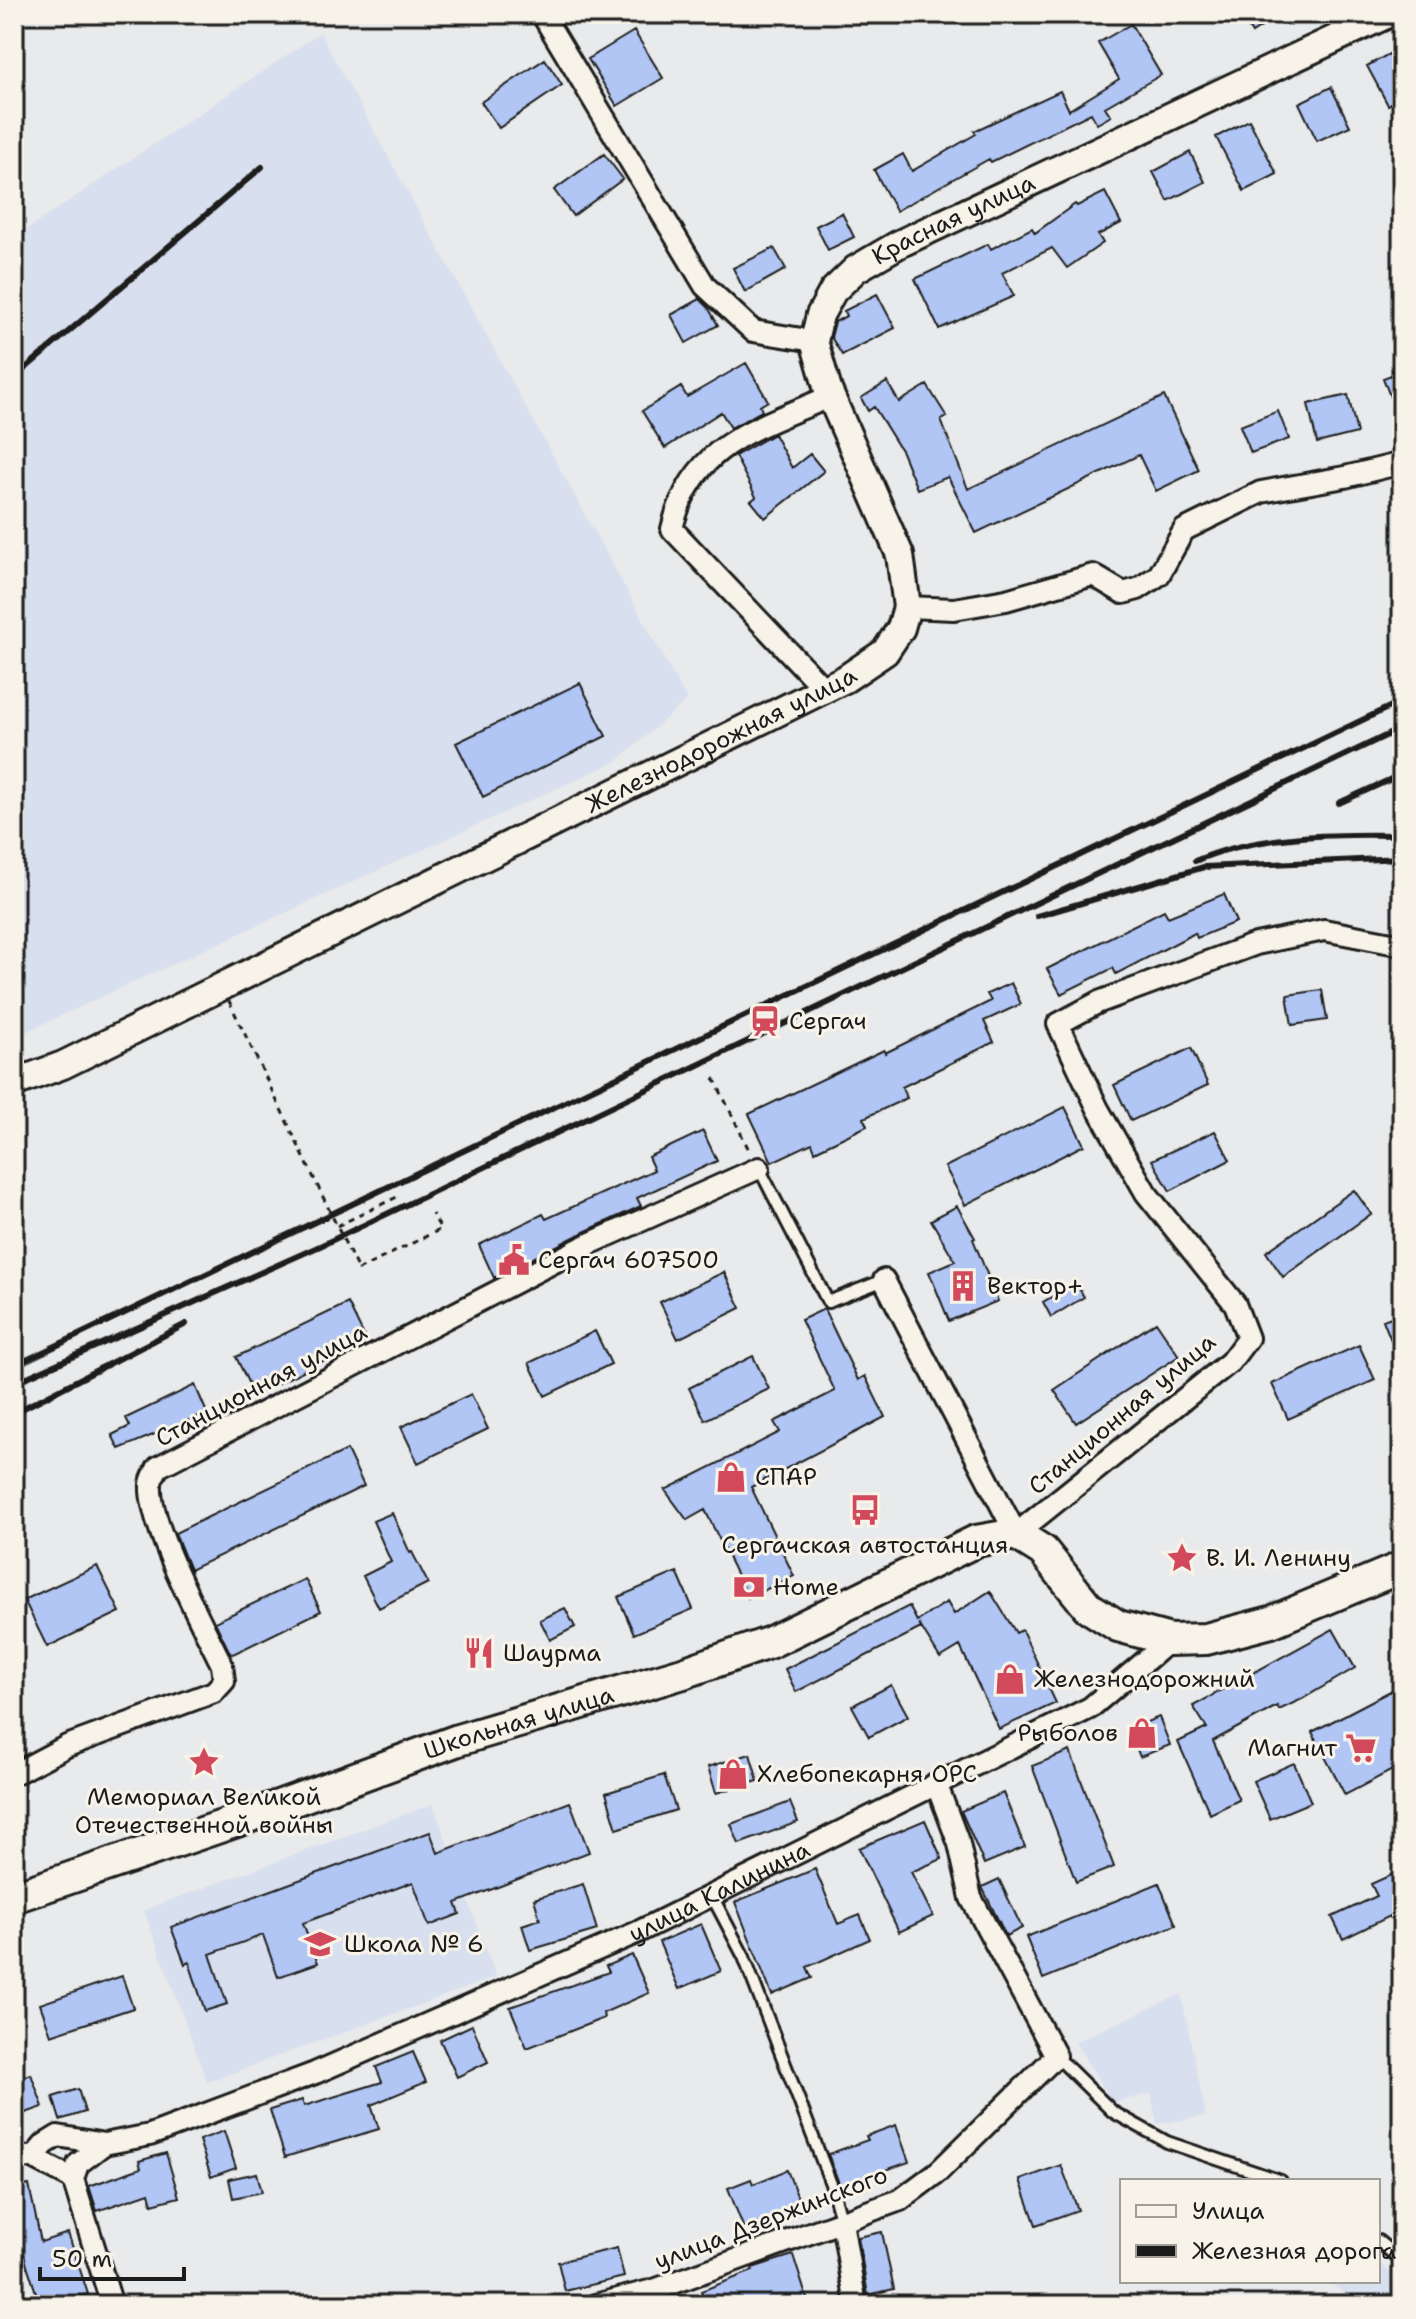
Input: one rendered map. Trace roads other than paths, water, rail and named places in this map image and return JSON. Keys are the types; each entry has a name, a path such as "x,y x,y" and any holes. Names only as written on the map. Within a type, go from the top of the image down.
{"main road":[{"path":"1016,1534 1043,1551 1088,1607 1118,1626 1170,1640 1206,1639 1271,1622 1402,1567"},
{"name":"Школьная улица","path":"14,1897 240,1820 458,1740 683,1673 771,1642 976,1541 1016,1534"}],"street":[{"path":"542,14 705,286 753,331 814,341 831,396 900,555 907,607 954,609 1006,600 1093,575 1123,593 1138,589 1159,575 1184,530 1261,492 1402,463"},
{"name":"Красная улица","path":"814,341 820,315 833,291 856,269 899,244 1388,14"},
{"path":"824,689 672,529 677,510 699,469 730,441 831,396"},
{"name":"Железнодорожная улица","path":"14,1083 63,1065 845,679 885,652 901,628 907,607"},
{"name":"Станционная улица","path":"1016,1534 1230,1362 1248,1338 1235,1304 1146,1193 1098,1109 1058,1024 1099,1002 1256,944 1324,930 1402,945"},
{"name":"Станционная улица","path":"14,1774 67,1746 214,1692 224,1681 222,1665 169,1553 156,1514 150,1482 158,1467 589,1244 759,1168"},
{"path":"884,1280 1016,1534"},
{"name":"улица Калинина","path":"24,2156 58,2136 104,2144 150,2135 315,2073 638,1932 1090,1708 1170,1640"},
{"path":"936,1783 959,1844 971,1898 1056,2056"},
{"name":"улица Дзержинского","path":"595,2305 657,2289 900,2200 939,2171 1056,2056"},
{"path":"104,2144 78,2164 73,2179 112,2305"},
{"path":"24,2156 73,2179"},
{"path":"842,2222 856,2305"}],"lane":[{"path":"759,1168 828,1302 884,1280"},
{"path":"711,1894 744,1957 831,2184 842,2222"},
{"path":"1056,2056 1113,2112 1167,2142 1275,2179"},
{"path":"1380,2243 1402,2261"}],"railway":[{"path":"14,378 262,167"},
{"path":"14,1366 1402,701"},
{"path":"14,1383 320,1246 1402,728"},
{"path":"1339,803 1402,774"},
{"path":"1195,861 1244,845 1270,841 1324,836 1402,835"},
{"path":"1037,916 1204,867 1402,858"},
{"path":"14,1413 186,1324"}],"place":[{"name":"Сергач","path":"765,1021"},
{"name":"Сергач 607500","path":"514,1260"},
{"name":"Вектор+","path":"963,1286"},
{"name":"СПАР","path":"731,1477"},
{"name":"Сергачская автостанция","path":"865,1510"},
{"name":"В. И. Ленину","path":"1182,1558"},
{"name":"Home","path":"749,1587"},
{"name":"Шаурма","path":"479,1653"},
{"name":"Железнодорожний","path":"1010,1679"},
{"name":"Рыболов","path":"1142,1733"},
{"name":"Магнит","path":"1361,1748"},
{"name":"Мемориал Великой Отечественной войны","path":"204,1762"},
{"name":"Хлебопекарня ОРС","path":"733,1774"},
{"name":"Школа № 6","path":"320,1944"}]}
